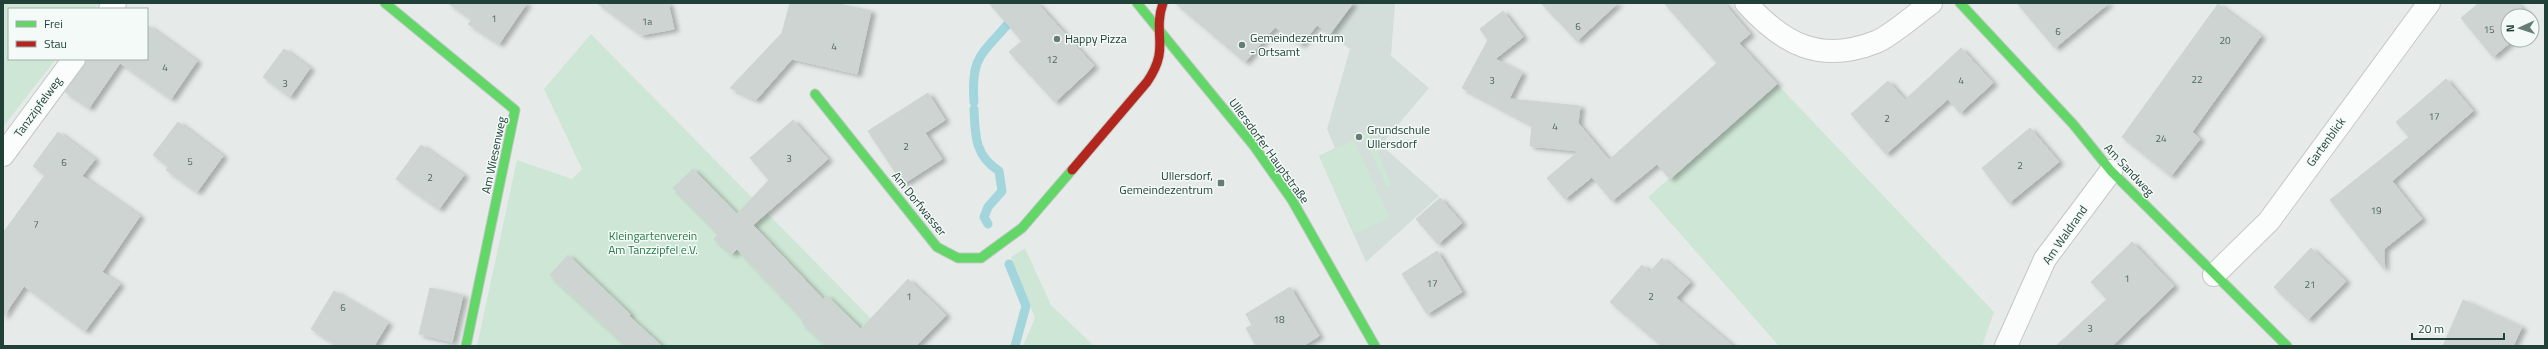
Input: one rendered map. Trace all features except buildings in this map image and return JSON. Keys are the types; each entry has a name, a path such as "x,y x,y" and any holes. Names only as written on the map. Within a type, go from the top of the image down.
{"street":[{"name":"Am Wiesenweg","path":"385,3 515,110 466,346"},
{"name":"Ullersdorfer Hauptstraße","path":"1137,3 1254,146 1292,200 1375,346"},
{"name":"Am Dorfwasser","path":"815,94 937,247 958,258 981,258 1022,228 1147,82 1156,68 1161,50 1158,29 1160,10 1163,3"},
{"path":"1746,3 1760,18 1783,37 1806,49 1840,50 1877,42 1931,3"},
{"name":"Am Sandweg","path":"1960,3 2073,124 2111,172 2287,346"},
{"name":"Gartenblick","path":"2214,275 2268,221 2429,3"},
{"name":"Tanzzipfelweg","path":"3,156 73,60"},
{"name":"Am Waldrand","path":"2006,346 2046,259 2111,172"}],"shaded area":[{"name":"Grundschule Ullersdorf","path":"1286,3 1395,3 1391,56 1429,88 1381,145 1439,196 1366,262 1319,156 1335,148 1327,129 1350,49"}],"green space":[{"path":"3,3 99,3 96,8 8,8 8,60 55,60 3,127"},
{"name":"Kleingartenverein Am Tanzzipfel e.V.","path":"591,34 898,346 477,346 517,160 572,179 582,169 544,89"},
{"path":"1777,84 1994,312 1982,346 1779,346 1648,197"},
{"path":"1368,131 1392,185 1387,188 1363,134"},
{"path":"1354,140 1390,218 1355,234 1319,156"},
{"path":"1025,248 1051,305 1094,346 1023,346 1035,318 1011,257"}],"waterway":[{"path":"974,102 973,87 976,66 984,51 1007,25"},
{"path":"974,109 978,144 985,159 999,171 1002,191 988,207 984,217 988,224"},
{"path":"1009,264 1026,306 1015,346"}],"traffic: fast":[{"path":"385,3 515,110 466,346"},
{"path":"1137,3 1254,146 1292,200 1375,346"},
{"path":"1960,3 2073,124 2111,171 2287,346"},
{"path":"815,94 937,247 958,258 981,258 1022,228 1072,170"}],"traffic: jam":[{"path":"1072,170 1147,82 1154,70 1160,50 1159,24 1163,3"}],"place":[{"name":"Happy Pizza","path":"1057,39"},
{"name":"Gemeindezentrum - Ortsamt","path":"1242,45"},
{"name":"Grundschule Ullersdorf","path":"1359,137"},
{"name":"Ullersdorf, Gemeindezentrum","path":"1221,183"}]}
